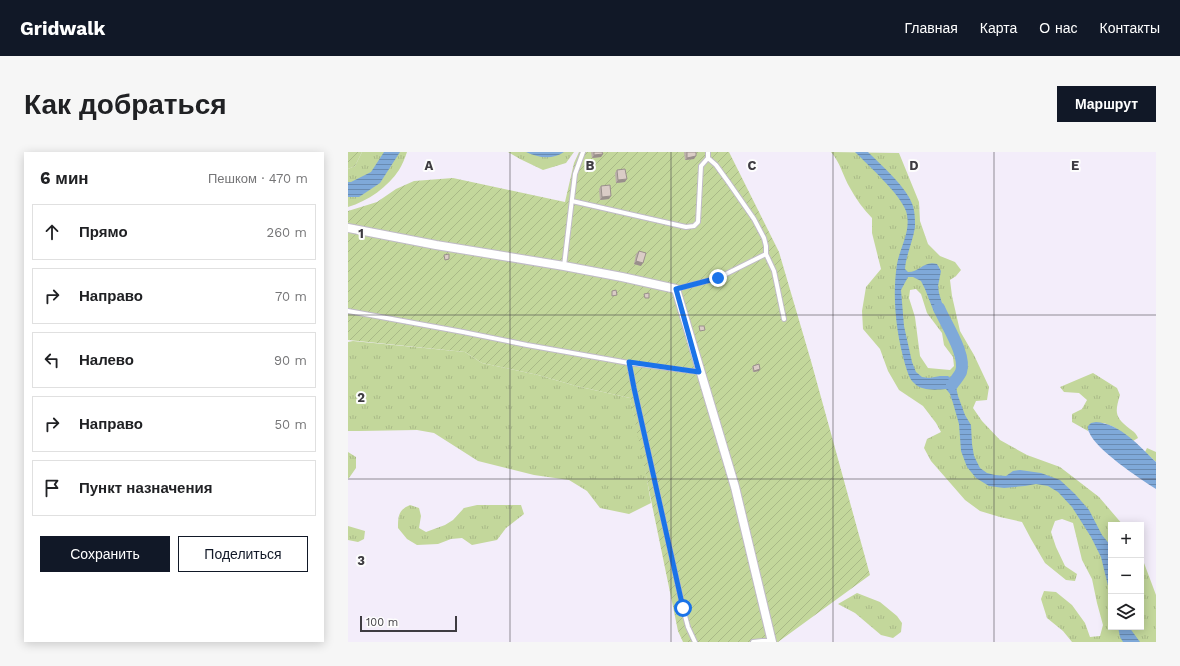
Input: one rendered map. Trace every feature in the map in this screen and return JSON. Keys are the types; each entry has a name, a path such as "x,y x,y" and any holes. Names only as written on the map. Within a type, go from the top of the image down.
{"street":[{"path":"348,228 436,246 564,266 676,289 699,372 735,487 772,642"}],"lane":[{"path":"564,266 575,174 583,152"},
{"path":"572,200 686,227 694,226 698,222 701,166 708,158 708,152"},
{"path":"708,158 716,165 754,219 765,242 766,254 774,271 784,319"},
{"path":"676,289 718,278 766,254"},
{"path":"348,311 455,330 527,345 699,372"},
{"path":"629,362 683,608 694,642"},
{"path":"753,642 772,642"}],"green space":[{"path":"348,152 362,152 355,166 348,169"},
{"path":"362,152 407,152 399,170 383,188 363,201 348,207 348,169 355,166"},
{"path":"508,152 574,152 566,163 543,170"},
{"path":"579,152 729,152 779,252 811,361 870,575 778,642 683,642 678,631 630,398 576,386 538,375 482,363 465,352 348,340 348,211 377,202 396,189 414,181 453,178 565,202 574,163"},
{"path":"831,152 899,153 919,202 920,221 928,244 940,256 955,262 961,270 950,280 960,331 974,355 989,387 987,400 976,401 973,408 982,421 1000,440 1027,455 1060,467 1099,497 1120,522 1108,522 1108,630 1144,630 1144,563 1156,595 1156,642 1072,642 1063,631 1047,618 1041,599 1044,591 1056,592 1072,605 1085,623 1090,637 1100,636 1103,625 1092,579 1082,560 1073,523 1062,519 1055,521 1051,532 1065,566 1077,574 1075,581 1066,580 1045,563 1022,522 980,511 965,500 931,461 924,448 927,439 941,432 923,406 899,390 888,371 880,349 863,329 862,311 866,287 881,269 872,233 872,218 855,196","holes":["916,289 921,294 927,313 942,333 944,345 953,357 954,366 950,370 928,368 920,356 915,317 909,298 910,290"]},
{"path":"353,341 465,352 482,363 538,375 576,386 630,398 642,451 651,503 629,514 600,508 587,491 569,480 534,475 478,461 434,433 417,430 348,431 348,342"},
{"path":"1093,373 1117,388 1120,395 1117,406 1118,417 1135,433 1138,438 1133,441 1114,427 1104,423 1088,426 1088,431 1072,422 1072,414 1082,409 1087,400 1079,393 1064,392 1060,387"},
{"path":"1147,448 1156,452 1156,462 1145,452"},
{"path":"348,452 356,457 356,468 349,478 348,478"},
{"path":"410,505 419,508 421,516 419,528 426,532 445,525 453,520 464,508 477,505 521,505 524,514 506,528 497,540 472,545 462,538 451,539 438,544 417,545 407,539 398,528 398,520 401,512"},
{"path":"348,526 365,531 364,539 358,542 348,540"},
{"path":"857,593 880,602 897,616 902,623 901,632 893,638 881,635 855,613 838,604"}],"water":[{"path":"384,152 400,152 380,183 359,197 348,197 348,182 371,172"},
{"path":"526,152 564,152 559,155 545,157 536,156"},
{"path":"855,152 868,152 900,184 913,206 915,214 915,227 905,269 908,272 933,263 937,264 941,271 938,286 947,320 944,322 941,322 934,312 921,281 913,277 908,277 901,290 904,326 912,362 916,372 922,377 929,378 948,376 953,380 965,415 971,425 974,456 980,468 987,473 1006,476 1013,471 1020,470 1041,473 1060,480 1075,494 1089,510 1102,535 1108,542 1108,586 1101,557 1091,537 1072,507 1058,492 1048,486 1036,484 1004,488 989,486 976,478 967,467 961,451 959,424 950,394 946,389 933,390 917,386 908,374 899,340 895,302 898,258 908,225 906,211 903,204 876,172"},
{"path":"1096,422 1114,427 1121,431 1156,462 1156,489 1119,463 1100,447 1088,430 1088,426 1091,423"},
{"path":"1119,630 1131,630 1140,642 1123,642"}],"building":[{"path":"594,152 602,152 603,154 594,155"},
{"path":"687,152 696,152 696,156 687,158"},
{"path":"625,169 627,179 618,180 617,170"},
{"path":"610,185 611,196 602,197 601,186"},
{"path":"639,251 646,253 643,263 636,261"},
{"path":"449,254 449,259 445,260 444,255"},
{"path":"616,290 617,295 612,296 612,291"},
{"path":"649,293 649,298 645,298 644,294"},
{"path":"699,326 704,326 705,330 700,331"},
{"path":"759,364 760,369 754,371 753,366"}],"waterway":[{"path":"939,308 961,357 961,372 952,385"}],"route":[{"path":"683,608 665,532 629,362 699,372 676,289 718,278"}]}
